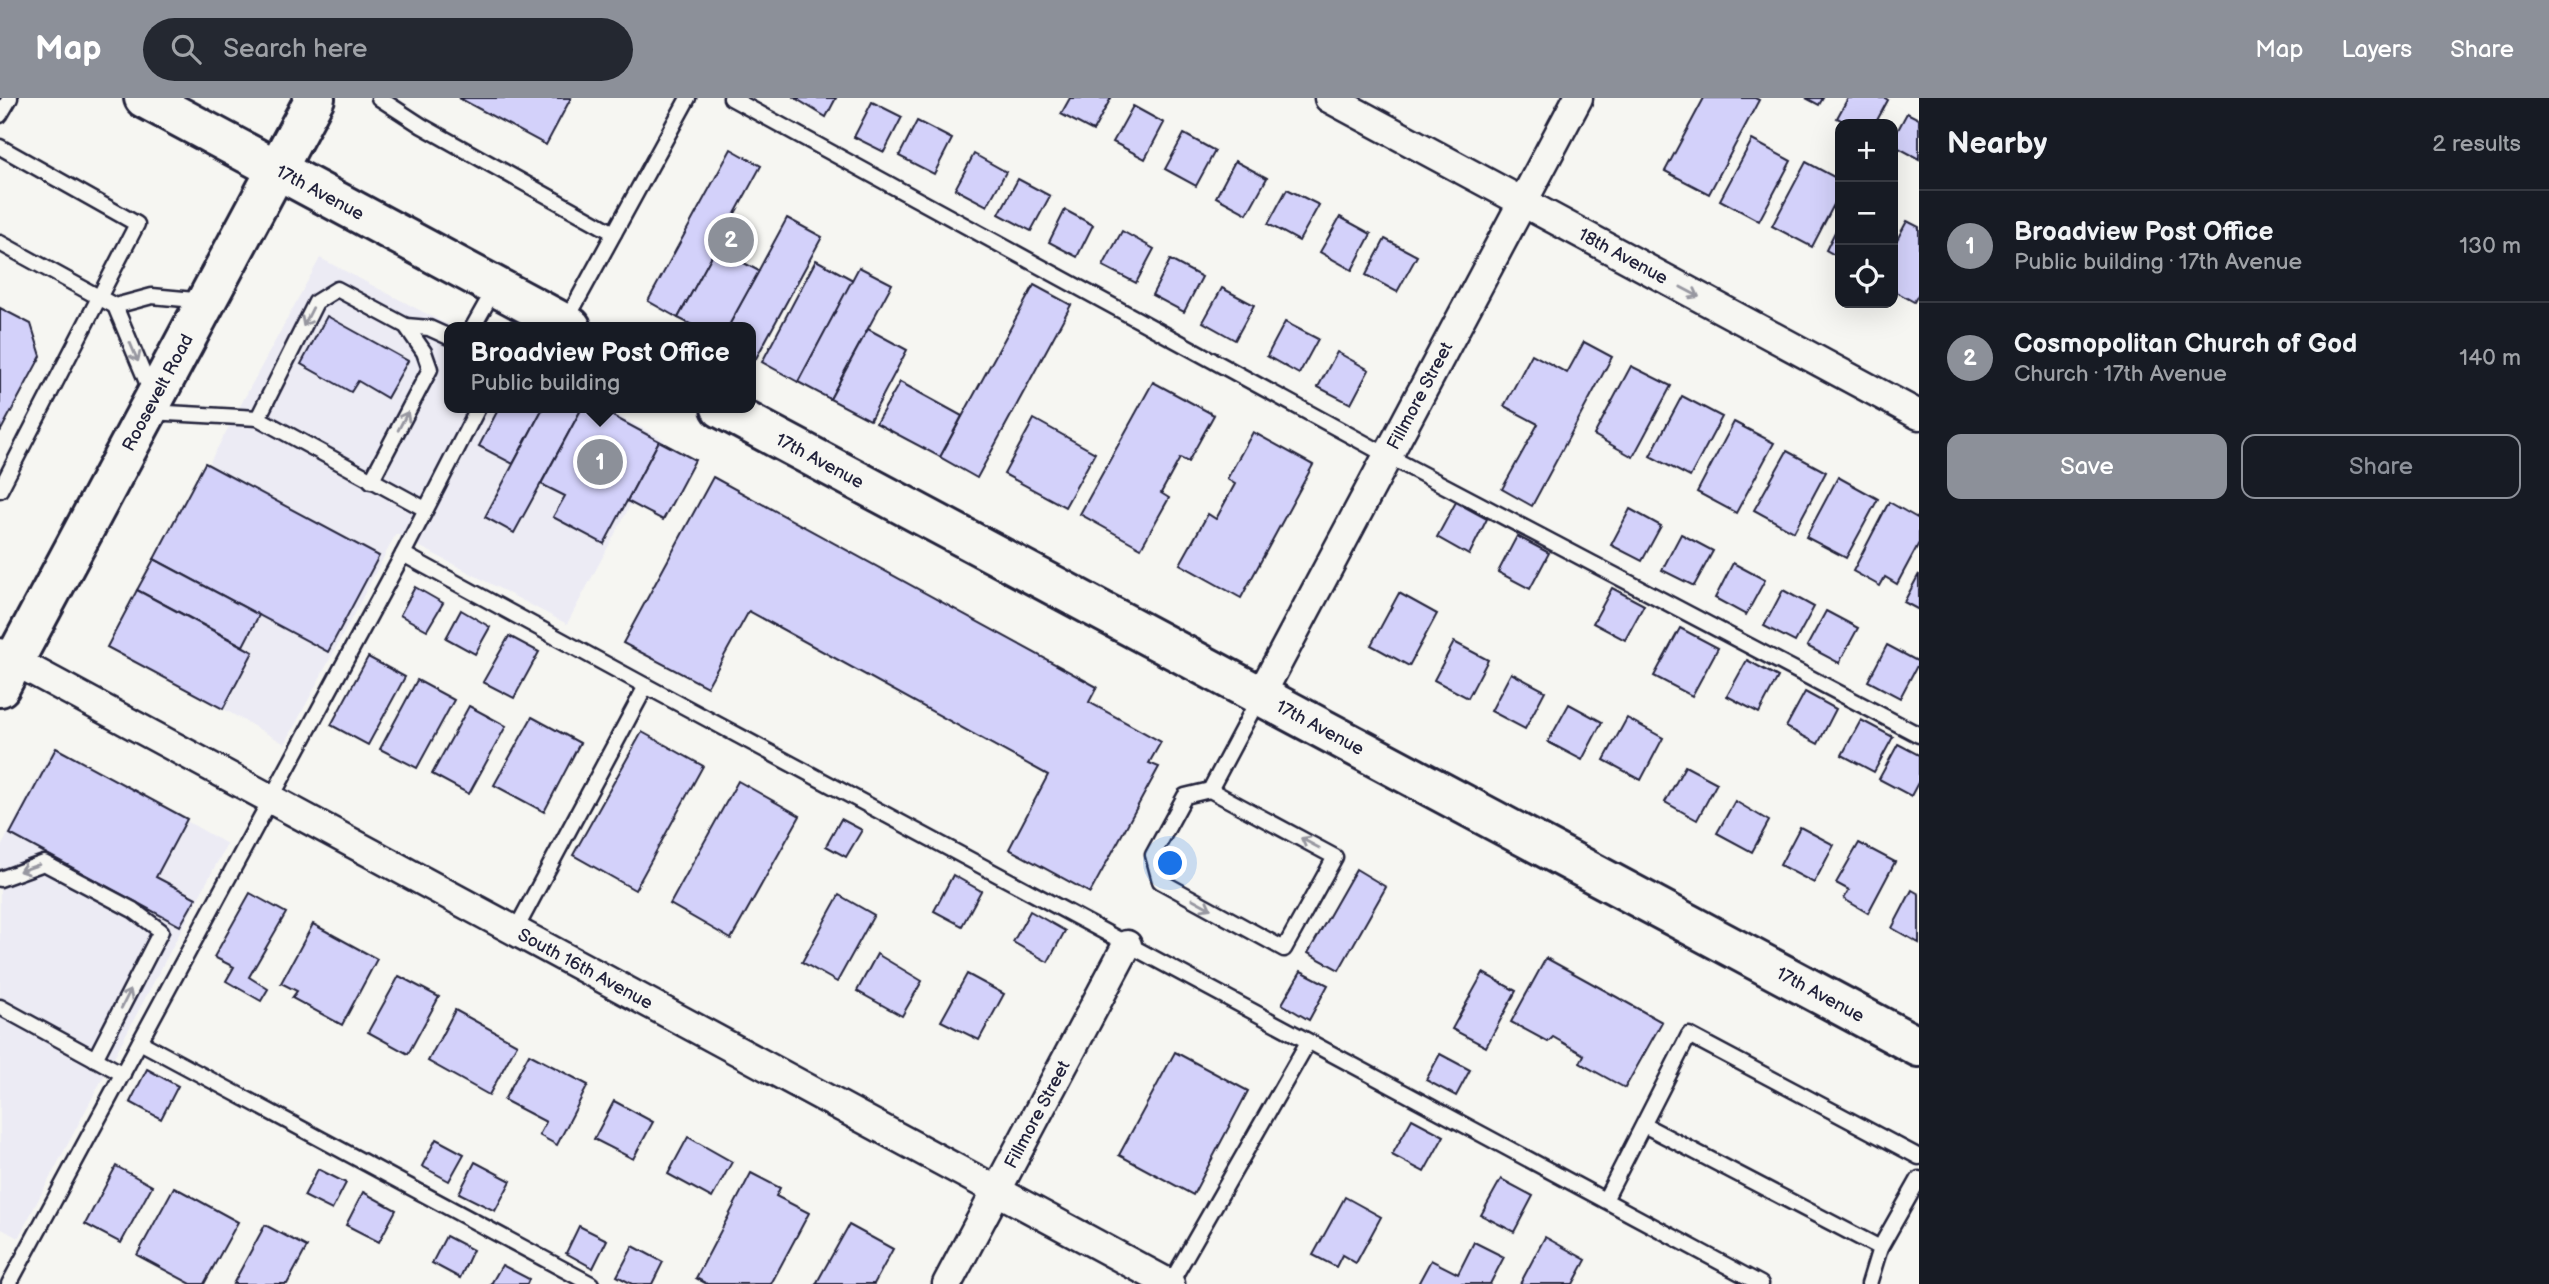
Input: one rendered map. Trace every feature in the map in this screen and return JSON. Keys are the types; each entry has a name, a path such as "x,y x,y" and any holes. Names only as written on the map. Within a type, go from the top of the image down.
{"street":[{"name":"17th Avenue","path":"144,98 496,287 528,311 557,322"},
{"name":"Roosevelt Road","path":"5,667 151,405 314,98"},
{"name":"18th Avenue","path":"1329,98 1919,415"},
{"name":"Fillmore Street","path":"1260,695 1578,98"},
{"name":"17th Avenue","path":"730,413 1919,1047"},
{"name":"South 16th Avenue","path":"5,667 271,799 1170,1284"},
{"name":"Fillmore Street","path":"947,1284 1127,945"}],"lane":[{"path":"0,115 10,98"},
{"path":"379,98 422,126 614,233"},
{"path":"570,322 614,233 688,98"},
{"path":"732,98 1388,456 1919,735"},
{"path":"0,147 137,224 0,490"},
{"path":"0,243 115,306 152,296 206,301"},
{"path":"476,322 496,287"},
{"path":"258,418 316,302 337,289 406,326 429,328 444,334"},
{"path":"115,306 151,405 258,418 425,509"},
{"path":"372,481 430,369 424,352 406,326"},
{"path":"9,1284 403,554 475,413"},
{"path":"403,554 1761,1284"},
{"path":"515,931 646,686"},
{"path":"1210,790 1335,857 1284,949 1160,881 1153,855 1185,796 1210,790 1260,695"},
{"path":"0,879 44,863 133,910 161,930 95,1059"},
{"path":"0,1007 123,1074"},
{"path":"1605,1200 1689,1035 1919,1157"},
{"path":"140,1042 591,1284"},
{"path":"1170,1284 1308,1042"},
{"path":"1644,1125 1880,1248"},
{"path":"1869,1284 1880,1248 1919,1179"}],"shaded area":[{"path":"320,258 444,323 444,413 614,413 665,440 567,624 396,534 285,744 111,645"},
{"path":"54,746 227,844 18,1238 0,1228 0,849"}],"building":[{"path":"459,98 571,98 546,145"},
{"path":"795,98 836,98 826,117"},
{"path":"1070,98 1111,98 1093,131 1061,114"},
{"path":"1704,98 1759,100 1709,194 1665,171"},
{"path":"1806,98 1823,98 1819,105"},
{"path":"1848,98 1888,100 1878,119 1837,118"},
{"path":"872,102 902,117 884,152 854,137"},
{"path":"1133,106 1164,123 1145,159 1113,142"},
{"path":"1907,113 1919,119 1919,159 1898,148 1898,130"},
{"path":"917,121 952,139 934,174 899,156"},
{"path":"1184,134 1215,151 1196,186 1165,169"},
{"path":"1752,140 1791,161 1759,221 1720,200"},
{"path":"731,149 761,166 678,318 648,301"},
{"path":"974,154 1006,172 987,206 955,189"},
{"path":"1235,161 1267,178 1247,214 1216,197"},
{"path":"1806,162 1835,177 1835,203 1812,247 1772,226"},
{"path":"1018,179 1050,196 1031,231 999,214"},
{"path":"1287,189 1319,205 1299,241 1268,224"},
{"path":"1065,210 1093,225 1077,257 1049,242"},
{"path":"1340,217 1371,234 1352,270 1320,252"},
{"path":"787,218 822,237 756,358 756,322 731,322"},
{"path":"1907,221 1919,227 1919,293 1914,302 1898,293 1898,238"},
{"path":"1122,231 1154,249 1136,283 1103,266"},
{"path":"1835,232 1835,255 1826,250"},
{"path":"1385,239 1417,256 1397,292 1366,275"},
{"path":"716,248 759,271 731,322 686,322 678,318"},
{"path":"816,260 853,280 798,382 762,362"},
{"path":"1170,260 1202,277 1184,312 1152,295"},
{"path":"859,267 892,284 830,399 798,382"},
{"path":"1034,285 1071,305 977,478 940,457"},
{"path":"1222,288 1254,305 1235,340 1203,322"},
{"path":"0,308 31,324 41,356 0,432"},
{"path":"327,316 408,361 387,398 358,381 351,392 301,364"},
{"path":"1285,322 1318,339 1299,374 1267,356"},
{"path":"868,329 907,350 870,420 830,399"},
{"path":"1584,342 1612,357 1532,506 1502,489 1538,424 1504,406 1532,354 1567,373"},
{"path":"1337,352 1369,370 1351,404 1318,387"},
{"path":"1631,366 1671,386 1633,457 1594,435"},
{"path":"900,382 962,416 940,457 876,423"},
{"path":"1153,382 1214,415 1188,462 1180,458 1161,493 1169,498 1141,548 1080,514"},
{"path":"1682,396 1722,417 1690,477 1650,456"},
{"path":"496,413 540,413 513,464 479,446"},
{"path":"540,413 579,413 514,533 485,517"},
{"path":"579,413 607,413 659,441 604,544 553,517 565,496 541,484"},
{"path":"1034,419 1095,453 1065,507 1004,474"},
{"path":"1734,422 1774,443 1736,513 1697,492"},
{"path":"1253,432 1313,465 1241,598 1180,564 1208,514 1216,519 1235,484 1227,479"},
{"path":"659,441 695,460 663,520 627,501"},
{"path":"1787,451 1826,472 1794,532 1754,510"},
{"path":"205,463 379,556 328,652 154,559"},
{"path":"713,477 1097,687 1089,702 1161,742 1149,763 1159,767 1090,893 1009,849 1048,775 749,611 707,687 623,643"},
{"path":"1838,477 1878,499 1846,558 1806,537"},
{"path":"1456,502 1487,519 1469,555 1437,537"},
{"path":"1889,502 1919,519 1919,543 1897,584 1885,577 1880,586 1853,571"},
{"path":"1630,509 1661,526 1642,561 1611,545"},
{"path":"1681,534 1713,551 1694,586 1662,570"},
{"path":"1517,536 1549,553 1530,589 1498,572"},
{"path":"154,559 259,615 243,646 137,590"},
{"path":"1733,563 1765,580 1746,615 1715,598"},
{"path":"1919,574 1919,610 1904,602"},
{"path":"415,587 443,603 427,630 400,615"},
{"path":"1612,588 1644,605 1625,640 1593,623"},
{"path":"137,590 253,652 223,709 107,647"},
{"path":"1783,590 1814,607 1795,642 1764,626"},
{"path":"1399,593 1437,614 1409,666 1371,645"},
{"path":"461,610 490,627 475,654 446,638"},
{"path":"1826,611 1858,628 1839,663 1807,646"},
{"path":"1680,628 1718,648 1692,696 1654,676"},
{"path":"509,636 539,652 514,698 483,682"},
{"path":"1454,642 1488,660 1468,698 1434,680"},
{"path":"1887,645 1919,662 1900,698 1868,681"},
{"path":"368,657 405,677 368,745 331,725"},
{"path":"1747,660 1778,677 1759,713 1727,696"},
{"path":"1511,673 1545,691 1525,729 1491,711"},
{"path":"417,680 454,700 417,768 380,749"},
{"path":"1805,692 1836,709 1818,744 1786,727"},
{"path":"1569,704 1602,722 1582,760 1548,742"},
{"path":"469,706 506,726 469,794 432,774"},
{"path":"532,717 580,743 544,812 494,785"},
{"path":"1627,718 1663,738 1641,780 1604,760"},
{"path":"1861,720 1893,737 1874,772 1842,755"},
{"path":"642,732 703,766 635,890 573,855"},
{"path":"1898,744 1919,755 1919,781 1911,796 1879,779"},
{"path":"56,748 187,819 156,877 196,898 180,926 10,834"},
{"path":"1685,766 1717,783 1697,820 1665,802"},
{"path":"738,781 800,816 731,939 670,904"},
{"path":"1735,801 1769,821 1752,852 1717,833"},
{"path":"841,819 862,830 846,857 826,846"},
{"path":"1800,827 1834,845 1814,883 1780,865"},
{"path":"1859,843 1895,862 1868,913 1844,899 1849,890 1836,883"},
{"path":"1356,869 1386,887 1339,970 1308,953"},
{"path":"953,875 981,891 962,926 934,911"},
{"path":"1912,890 1919,894 1919,943 1892,928"},
{"path":"250,893 286,913 249,977 268,989 261,1001 226,981 234,967 214,957"},
{"path":"839,895 874,915 837,982 802,962"},
{"path":"1030,911 1065,931 1048,962 1013,942"},
{"path":"313,924 377,959 342,1025 292,998 297,991 281,983"},
{"path":"877,954 922,981 902,1016 857,991"},
{"path":"1546,958 1662,1022 1625,1088 1580,1063 1584,1055 1553,1037 1548,1042 1511,1022"},
{"path":"1301,971 1328,985 1309,1020 1282,1004"},
{"path":"1483,973 1516,991 1486,1047 1452,1029"},
{"path":"967,974 1004,994 979,1040 941,1021"},
{"path":"399,976 439,997 408,1054 368,1032"},
{"path":"455,1010 517,1044 489,1095 428,1061"},
{"path":"1175,1052 1248,1091 1193,1195 1119,1155"},
{"path":"529,1054 588,1085 557,1145 539,1135 546,1122 504,1100"},
{"path":"1440,1054 1470,1070 1456,1096 1426,1080"},
{"path":"147,1069 178,1086 161,1119 130,1102"},
{"path":"614,1101 653,1122 633,1159 594,1139"},
{"path":"1412,1119 1444,1136 1424,1172 1392,1155"},
{"path":"688,1137 732,1162 712,1198 668,1174"},
{"path":"436,1139 464,1154 449,1181 422,1166"},
{"path":"475,1162 511,1181 495,1211 459,1193"},
{"path":"116,1166 152,1186 121,1243 85,1224"},
{"path":"318,1169 346,1183 332,1210 304,1196"},
{"path":"751,1173 780,1188 776,1196 809,1213 771,1284 707,1284 696,1278"},
{"path":"1501,1179 1533,1196 1514,1232 1481,1215"},
{"path":"174,1187 238,1222 204,1284 191,1284 137,1255"},
{"path":"363,1192 396,1210 379,1242 346,1225"},
{"path":"1345,1197 1381,1217 1356,1263 1342,1255 1336,1267 1313,1255"},
{"path":"265,1225 307,1247 287,1284 233,1284"},
{"path":"849,1225 893,1249 874,1284 816,1284"},
{"path":"579,1226 607,1240 593,1268 566,1253"},
{"path":"446,1236 473,1250 460,1278 432,1263"},
{"path":"1545,1237 1586,1260 1573,1284 1520,1284"},
{"path":"1474,1242 1504,1257 1490,1284 1418,1284 1431,1260 1458,1274"},
{"path":"633,1246 663,1262 652,1284 632,1284 617,1276"},
{"path":"502,1265 529,1279 527,1284 491,1284"}],"place":[{"name":"Cosmopolitan Church of God","path":"731,240"},
{"name":"Broadview Post Office","path":"600,462"}]}
